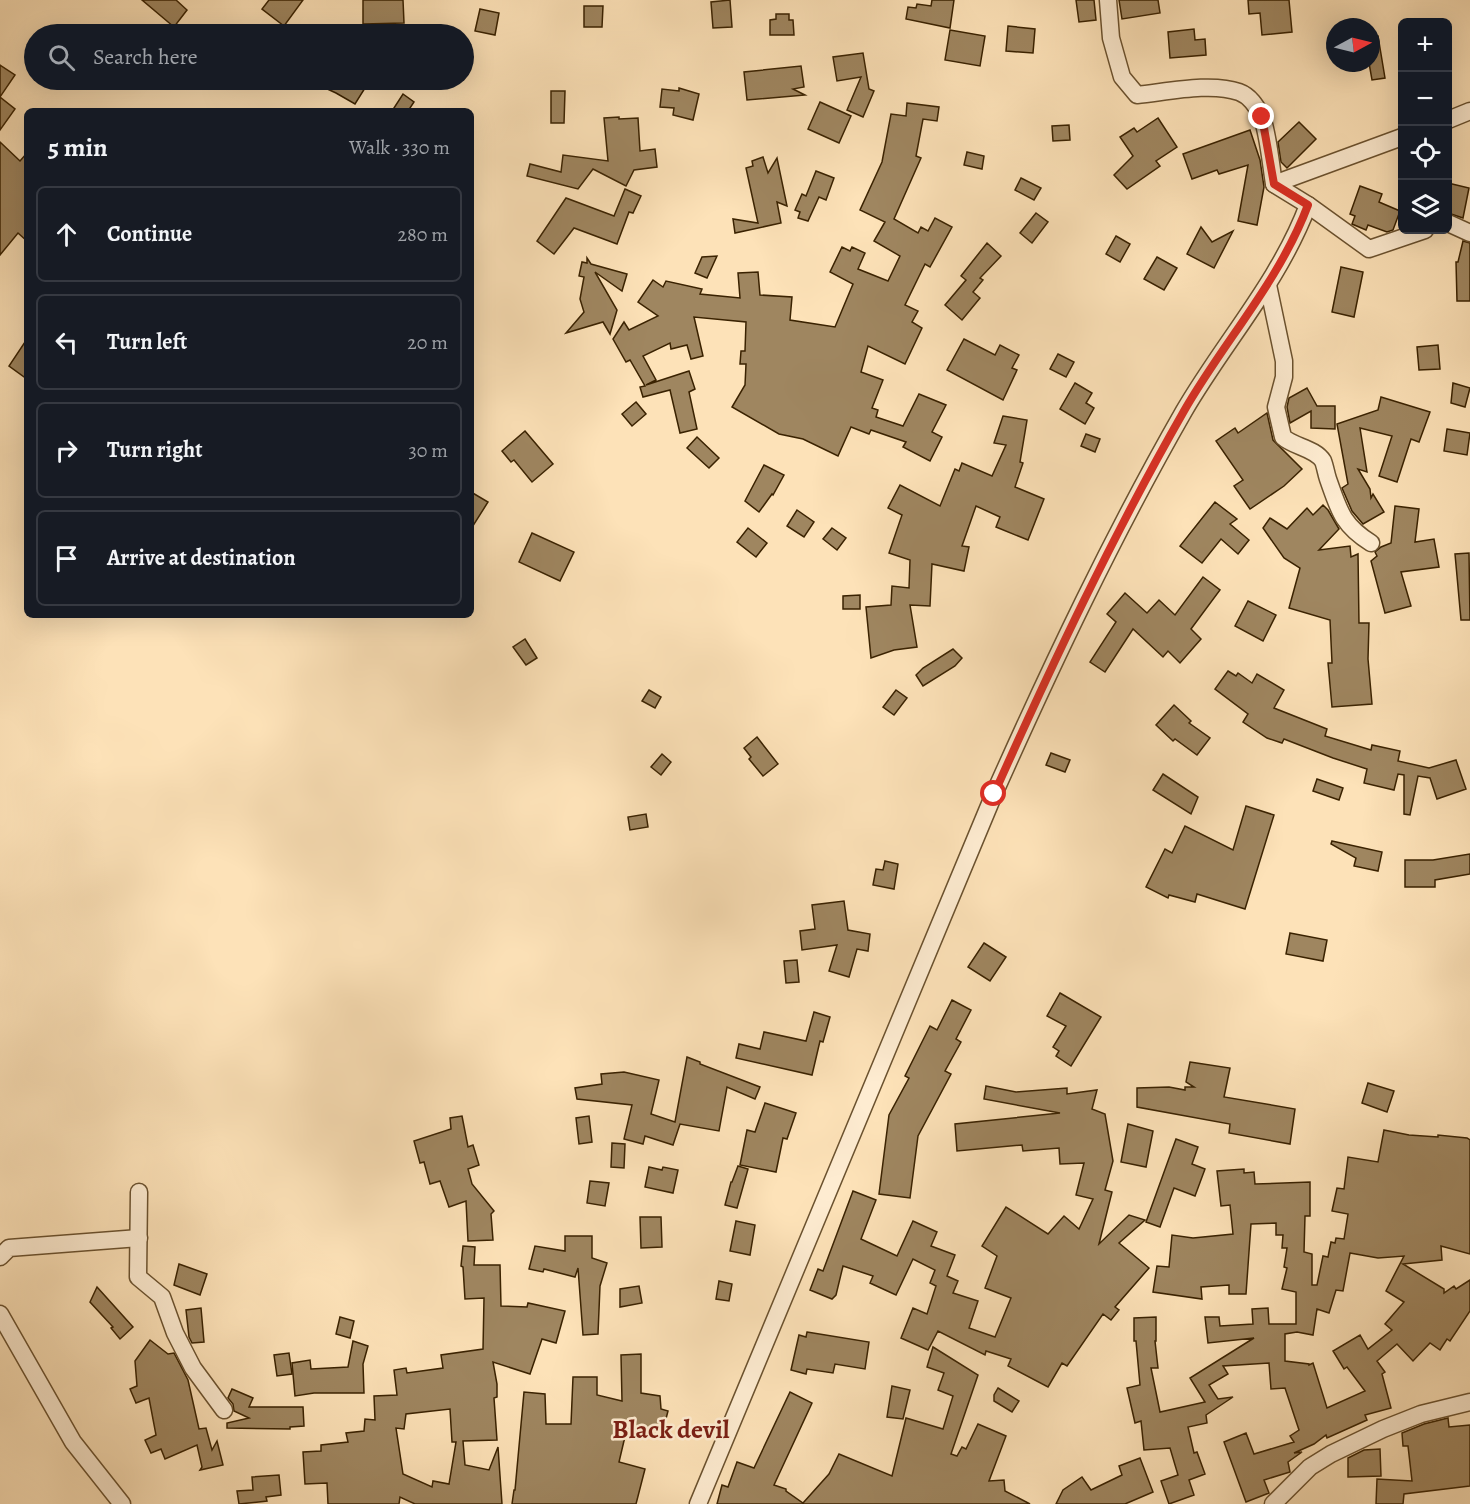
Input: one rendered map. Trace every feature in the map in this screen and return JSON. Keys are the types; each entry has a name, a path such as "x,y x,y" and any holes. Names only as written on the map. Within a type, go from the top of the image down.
{"street":[{"path":"1108,0 1111,38 1122,77 1137,95 1198,89 1225,89 1241,93 1252,101 1262,117 1274,184 1308,205 1369,249 1413,234"},
{"path":"1452,118 1470,111"},
{"path":"1274,184 1398,138"},
{"path":"698,1504 1019,738 1094,581 1159,456 1201,382 1268,285 1285,256 1308,205"},
{"path":"1452,226 1470,233"},
{"path":"1268,285 1284,361 1284,377 1276,408 1283,437 1317,455 1323,461 1332,490 1348,525 1371,543"},
{"path":"139,1192 138,1277 162,1297 175,1333 193,1368 224,1410"},
{"path":"0,1257 9,1248 139,1238"},
{"path":"0,1314 73,1442 122,1504"},
{"path":"1273,1504 1310,1467 1331,1454 1421,1414 1470,1402"}],"building":[{"path":"142,0 176,0 187,10 176,24 170,24"},
{"path":"269,0 303,0 285,24 281,24 262,9"},
{"path":"363,0 403,0 404,23 363,24"},
{"path":"730,0 732,27 713,28 711,2"},
{"path":"932,0 954,0 950,28 906,19 908,7 916,8 917,4 931,6"},
{"path":"1076,0 1094,0 1096,20 1079,22"},
{"path":"1119,0 1158,0 1160,13 1122,19"},
{"path":"1248,0 1289,0 1292,32 1262,35 1260,13 1249,14"},
{"path":"584,6 603,6 602,27 584,27"},
{"path":"480,9 499,13 495,35 475,31"},
{"path":"776,14 789,14 789,20 793,20 794,35 770,35 770,20 776,19"},
{"path":"1008,26 1035,29 1033,53 1006,51"},
{"path":"1194,29 1195,40 1205,39 1206,55 1170,58 1168,32"},
{"path":"950,30 985,36 980,66 945,60"},
{"path":"1380,48 1385,78 1372,80 1371,72 1380,72"},
{"path":"863,53 869,89 874,91 863,117 847,110 861,77 837,81 833,57"},
{"path":"0,65 15,75 0,97"},
{"path":"801,66 804,87 793,89 805,95 747,100 744,72"},
{"path":"679,88 699,94 693,120 673,115 674,108 660,107 662,89 679,91"},
{"path":"330,90 364,90 355,104"},
{"path":"551,91 565,91 564,123 551,123"},
{"path":"403,94 414,102 410,108 394,108"},
{"path":"0,97 15,109 0,130"},
{"path":"820,102 851,116 839,143 808,129"},
{"path":"907,103 939,107 937,121 923,119 916,156 921,158 894,219 918,233 921,227 928,231 935,218 952,227 930,267 925,264 905,305 918,311 912,322 922,328 905,364 868,346 861,372 883,380 872,408 878,410 876,417 903,426 919,394 946,405 932,432 942,437 930,461 903,447 906,442 871,430 869,434 851,427 838,456 803,439 779,434 732,407 745,385 746,364 740,364 741,351 745,351 746,322 694,317 703,356 691,359 687,345 671,349 670,343 643,356 656,380 646,385 689,371 695,389 689,392 697,429 680,433 670,390 643,397 640,387 645,386 630,360 626,362 613,339 624,322 629,330 658,316 638,302 653,280 663,287 666,281 702,289 700,294 740,298 738,273 758,272 760,295 792,297 790,320 835,327 853,284 830,272 842,247 850,251 852,247 865,253 858,269 888,281 900,256 874,241 885,222 860,210 882,162 891,114 906,116"},
{"path":"619,117 619,119 638,118 640,151 655,149 657,167 634,170 626,186 593,169 578,189 527,176 530,164 561,172 563,155 608,161 604,118"},
{"path":"1158,118 1177,147 1156,161 1160,166 1127,189 1114,175 1133,156 1120,137 1134,128 1137,132"},
{"path":"1299,122 1316,139 1287,168 1281,162 1278,142"},
{"path":"1069,125 1070,140 1053,141 1052,126"},
{"path":"1250,130 1260,160 1264,187 1257,225 1238,221 1248,165 1219,174 1217,170 1192,179 1183,154"},
{"path":"0,142 20,161 24,156 24,238 18,233 0,255"},
{"path":"967,152 984,156 982,169 964,165"},
{"path":"763,157 768,173 777,158 787,206 777,202 781,223 735,233 733,219 758,223 746,168 753,166 752,161"},
{"path":"816,171 834,178 826,200 819,197 808,221 798,218 800,212 795,210 802,194 806,196"},
{"path":"1021,178 1041,188 1034,200 1015,190"},
{"path":"1452,184 1469,188 1463,218 1452,214"},
{"path":"1360,186 1382,194 1379,202 1398,210 1393,230 1387,232 1368,225 1366,230 1352,224 1355,216 1350,214"},
{"path":"625,189 641,196 633,213 629,212 617,244 574,228 554,254 537,241 566,198 614,216"},
{"path":"1036,213 1048,222 1032,243 1020,233"},
{"path":"1201,227 1212,242 1233,231 1214,268 1187,254"},
{"path":"1116,236 1130,244 1120,262 1106,254"},
{"path":"1463,241 1470,243 1470,301 1457,301 1456,262 1458,262"},
{"path":"987,243 1001,256 980,278 983,280 973,292 980,298 962,320 945,305 966,280 961,276"},
{"path":"717,256 707,278 695,273 702,257"},
{"path":"1157,257 1177,268 1164,290 1144,279"},
{"path":"587,258 591,264 627,274 622,291 595,272 617,310 610,334 603,322 566,333 584,312 580,299 584,277 579,276 582,262 587,263"},
{"path":"1341,267 1363,272 1354,317 1332,312"},
{"path":"964,339 995,355 1000,345 1019,355 1012,368 1017,370 1003,400 947,370"},
{"path":"24,344 24,377 9,366"},
{"path":"1438,345 1440,369 1419,370 1417,347"},
{"path":"1058,354 1074,362 1066,377 1050,369"},
{"path":"1075,383 1092,393 1086,403 1094,408 1085,424 1060,409"},
{"path":"1453,383 1470,388 1465,407 1451,403"},
{"path":"1307,388 1317,406 1335,406 1335,429 1311,428 1311,411 1290,423 1287,407 1289,398"},
{"path":"1381,397 1430,412 1419,442 1411,439 1397,482 1379,476 1392,436 1360,428 1367,472 1358,469 1370,489 1371,498 1373,494 1384,512 1363,524 1352,511 1342,488 1348,484 1337,424 1378,410"},
{"path":"636,402 646,414 632,426 622,414"},
{"path":"1267,413 1273,440 1302,469 1284,486 1250,509 1234,486 1243,480 1216,441 1235,428 1238,433"},
{"path":"1003,416 1027,420 1020,462 1023,463 1015,487 1044,499 1028,540 996,527 1000,517 976,506 962,546 969,547 964,571 932,564 930,606 910,605 917,647 894,650 871,658 866,607 891,605 892,586 909,588 910,560 889,553 902,515 888,508 900,485 940,506 955,469 959,471 962,463 992,476 1006,445 994,443"},
{"path":"1447,429 1470,433 1467,455 1444,451"},
{"path":"525,431 553,464 532,482 514,460 511,462 502,451"},
{"path":"1086,434 1100,439 1095,452 1081,446"},
{"path":"697,437 719,458 709,468 687,448"},
{"path":"764,465 784,475 773,495 759,512 745,501"},
{"path":"474,494 488,502 474,524"},
{"path":"1215,502 1237,519 1230,524 1249,540 1238,554 1221,539 1202,563 1180,546"},
{"path":"1323,505 1339,529 1319,550 1350,546 1351,557 1358,554 1359,623 1369,623 1368,659 1372,704 1332,707 1328,663 1332,663 1330,620 1289,608 1300,568 1284,558 1263,528 1270,518 1287,529 1307,508 1313,515"},
{"path":"1395,506 1419,509 1415,542 1434,539 1439,567 1401,572 1411,606 1385,613 1371,561 1377,556 1375,552 1391,543"},
{"path":"797,510 814,522 804,537 787,526"},
{"path":"748,528 767,543 756,557 737,542"},
{"path":"832,528 846,538 837,550 823,539"},
{"path":"532,533 574,552 560,581 519,562"},
{"path":"1469,553 1470,620 1461,620 1455,554"},
{"path":"1203,577 1220,590 1191,629 1201,639 1180,663 1168,651 1163,657 1133,629 1105,672 1090,662 1116,622 1107,614 1125,593 1147,613 1159,600 1175,615"},
{"path":"860,595 860,609 843,609 843,596"},
{"path":"1248,601 1276,615 1263,641 1235,626"},
{"path":"525,639 537,658 526,665 513,647"},
{"path":"953,649 962,658 955,666 923,686 916,675"},
{"path":"1228,671 1236,676 1238,673 1252,683 1257,674 1284,690 1274,708 1327,729 1325,736 1371,750 1372,745 1400,751 1398,761 1429,768 1456,760 1466,789 1437,799 1430,778 1418,776 1410,815 1404,814 1404,775 1398,774 1394,790 1364,783 1367,769 1284,739 1282,743 1267,738 1243,722 1248,714 1215,689"},
{"path":"649,690 661,697 655,708 642,701"},
{"path":"896,690 907,698 894,715 883,707"},
{"path":"1174,705 1191,721 1189,723 1210,738 1197,755 1175,739 1173,741 1156,725"},
{"path":"757,737 778,764 763,776 749,759 751,757 744,748"},
{"path":"1051,753 1070,760 1065,772 1046,765"},
{"path":"662,754 671,762 661,775 651,767"},
{"path":"1163,774 1198,797 1191,814 1153,790"},
{"path":"1317,779 1343,788 1339,800 1313,791"},
{"path":"1246,806 1274,815 1245,909 1197,894 1195,902 1169,895 1168,898 1146,887 1165,849 1172,853 1185,826 1233,850"},
{"path":"646,814 648,827 630,830 628,817"},
{"path":"1332,841 1382,852 1378,871 1354,866 1356,858 1331,844"},
{"path":"1470,854 1470,874 1435,880 1435,887 1405,887 1405,860 1433,860"},
{"path":"885,861 898,864 894,889 873,885 876,869 883,870"},
{"path":"844,901 848,930 870,934 868,951 857,949 849,977 829,971 837,945 802,950 800,931 815,929 812,905"},
{"path":"1290,933 1327,940 1323,961 1286,954"},
{"path":"984,943 1006,957 990,981 968,967"},
{"path":"797,960 799,982 786,983 784,961"},
{"path":"1060,993 1101,1017 1071,1066 1056,1056 1059,1051 1053,1047 1066,1026 1047,1016"},
{"path":"952,1000 971,1010 956,1039 961,1042 945,1071 951,1074 918,1136 910,1198 879,1194 889,1115 909,1078 905,1076 930,1026 937,1030"},
{"path":"814,1012 830,1017 823,1042 820,1041 812,1075 736,1058 739,1044 760,1049 764,1032 806,1041"},
{"path":"687,1057 760,1087 755,1099 727,1087 719,1131 680,1124 673,1145 645,1136 643,1144 624,1139 632,1105 577,1099 575,1088 602,1084 601,1074 624,1072 659,1080 651,1114 675,1122"},
{"path":"1190,1062 1230,1068 1224,1097 1295,1109 1290,1144 1229,1133 1230,1124 1137,1107 1137,1088 1169,1087 1185,1090 1185,1087 1194,1087 1186,1082"},
{"path":"1368,1083 1394,1091 1387,1112 1362,1103"},
{"path":"986,1086 1016,1092 1067,1088 1067,1094 1097,1090 1092,1109 1105,1114 1113,1161 1105,1190 1112,1192 1099,1244 1129,1215 1145,1220 1119,1243 1149,1268 1115,1307 1119,1310 1111,1320 1103,1314 1067,1366 1062,1363 1048,1387 1008,1366 1011,1359 986,1351 985,1355 938,1331 928,1350 901,1338 913,1308 927,1314 936,1286 930,1283 935,1270 913,1259 896,1295 870,1283 873,1276 843,1266 836,1295 832,1299 810,1290 818,1269 823,1271 853,1191 876,1200 861,1239 897,1256 913,1221 937,1232 931,1246 955,1255 947,1276 958,1281 953,1293 978,1301 969,1328 995,1337 1011,1298 985,1288 997,1256 982,1246 1006,1207 1048,1234 1064,1216 1079,1229 1093,1199 1076,1195 1084,1163 1060,1164 1059,1148 1023,1151 1022,1145 957,1151 955,1124 1060,1113 984,1099"},
{"path":"765,1103 796,1113 787,1139 783,1138 776,1172 740,1165 747,1130 755,1132"},
{"path":"462,1116 468,1147 473,1145 479,1165 468,1169 472,1184 494,1211 491,1214 493,1240 468,1241 466,1201 449,1207 440,1181 430,1184 424,1162 420,1163 414,1141 451,1129 450,1118"},
{"path":"589,1116 592,1142 579,1144 576,1118"},
{"path":"1128,1124 1153,1131 1146,1167 1121,1162"},
{"path":"1384,1130 1409,1135 1438,1137 1438,1135 1470,1140 1470,1254 1441,1246 1442,1260 1403,1264 1444,1289 1444,1293 1470,1280 1470,1311 1450,1341 1447,1339 1440,1350 1430,1343 1413,1361 1397,1344 1377,1361 1385,1372 1382,1374 1391,1408 1365,1415 1367,1420 1327,1438 1326,1435 1314,1444 1294,1453 1302,1452 1288,1462 1290,1472 1264,1480 1269,1493 1246,1502 1224,1442 1246,1433 1254,1454 1294,1442 1290,1436 1299,1430 1285,1388 1271,1389 1269,1363 1223,1366 1228,1374 1209,1385 1218,1399 1233,1397 1206,1415 1207,1423 1188,1427 1194,1453 1197,1452 1205,1474 1189,1480 1194,1495 1169,1504 1161,1481 1178,1475 1170,1448 1144,1450 1141,1421 1135,1423 1127,1388 1140,1385 1136,1341 1134,1341 1134,1318 1156,1317 1155,1341 1158,1368 1151,1368 1160,1412 1205,1402 1190,1378 1254,1338 1208,1343 1205,1317 1219,1317 1220,1326 1253,1324 1252,1309 1268,1308 1269,1324 1296,1324 1296,1292 1282,1289 1287,1268 1284,1267 1287,1248 1282,1248 1283,1235 1276,1235 1276,1223 1251,1224 1246,1294 1229,1294 1229,1285 1201,1287 1202,1299 1153,1292 1157,1266 1169,1267 1172,1235 1193,1238 1233,1234 1230,1205 1221,1206 1217,1171 1244,1169 1244,1173 1254,1172 1255,1184 1310,1182 1310,1216 1305,1216 1304,1252 1312,1254 1312,1285 1317,1285 1323,1256 1328,1257 1331,1242 1335,1243 1336,1238 1344,1239 1348,1214 1332,1211 1337,1188 1344,1189 1348,1157 1378,1162","holes":["1350,1253 1378,1258 1404,1256 1386,1291 1404,1302 1385,1324 1392,1330 1368,1349 1360,1335 1333,1351 1344,1369 1347,1367 1365,1391 1327,1408 1313,1363 1309,1365 1285,1361 1285,1334 1297,1332 1313,1335 1317,1309 1329,1313 1336,1290 1343,1291"]},
{"path":"1176,1139 1198,1147 1192,1164 1205,1169 1195,1196 1174,1188 1160,1227 1146,1222"},
{"path":"612,1143 625,1144 624,1168 611,1167"},
{"path":"738,1166 748,1169 737,1208 725,1205"},
{"path":"649,1167 678,1170 673,1193 645,1187"},
{"path":"590,1181 609,1183 605,1206 587,1203"},
{"path":"640,1217 661,1217 662,1247 641,1248"},
{"path":"736,1221 755,1225 750,1255 730,1251"},
{"path":"565,1236 592,1236 592,1258 607,1263 600,1286 598,1334 583,1335 578,1268 575,1277 544,1269 543,1272 529,1269 535,1246 565,1251"},
{"path":"463,1246 475,1247 474,1265 500,1265 501,1306 527,1307 528,1303 565,1311 556,1343 542,1339 530,1374 493,1362 497,1384 497,1397 494,1398 497,1440 463,1441 465,1465 489,1470 498,1447 502,1504 415,1504 400,1497 399,1504 328,1504 327,1483 305,1484 303,1452 321,1451 321,1445 348,1442 346,1433 364,1431 365,1419 375,1420 374,1396 397,1395 394,1370 406,1368 407,1373 443,1368 441,1355 483,1349 484,1298 465,1299 463,1267 461,1266","holes":["450,1409 452,1442 456,1442 449,1484 433,1481 432,1487 403,1474 396,1428 404,1429 406,1414"]},
{"path":"179,1264 207,1274 200,1295 174,1285"},
{"path":"719,1281 732,1284 729,1301 716,1299"},
{"path":"639,1286 642,1303 620,1307 620,1289"},
{"path":"97,1287 133,1327 120,1339 111,1328 113,1327 90,1302"},
{"path":"201,1308 204,1342 192,1343 189,1337 186,1310"},
{"path":"340,1317 354,1321 350,1338 336,1334"},
{"path":"807,1332 869,1342 865,1369 835,1364 833,1373 807,1369 806,1374 791,1370 799,1335 806,1337"},
{"path":"150,1340 168,1354 174,1353 188,1380 199,1429 206,1428 212,1450 217,1441 223,1465 200,1470 202,1467 197,1445 165,1459 161,1449 151,1453 145,1440 156,1435 149,1398 136,1403 130,1389 137,1386 135,1361"},
{"path":"353,1341 368,1346 363,1364 364,1393 314,1393 295,1396 292,1363 310,1360 311,1369 348,1367"},
{"path":"933,1347 978,1375 951,1454 957,1456 962,1447 966,1449 978,1424 1006,1436 989,1481 1004,1480 1005,1491 1030,1504 717,1504 722,1485 728,1487 737,1462 754,1468 790,1392 812,1403 774,1485 786,1489 803,1503 829,1474 839,1454 892,1476 906,1418 943,1429 953,1396 938,1390 944,1373 927,1367"},
{"path":"289,1353 292,1374 277,1376 274,1355"},
{"path":"641,1354 641,1393 660,1396 661,1409 668,1411 661,1438 627,1428 619,1462 645,1469 636,1504 512,1504 524,1392 545,1394 546,1424 571,1424 573,1377 597,1377 597,1395 622,1401 621,1355"},
{"path":"892,1386 910,1390 903,1419 887,1417"},
{"path":"998,1388 1019,1401 1012,1412 994,1401"},
{"path":"232,1389 253,1398 249,1407 303,1407 304,1426 290,1427 290,1429 227,1428 227,1423 249,1418 234,1411 233,1404 228,1398"},
{"path":"1448,1418 1449,1427 1470,1425 1470,1486 1404,1494 1403,1504 1376,1504 1377,1479 1412,1481 1408,1446 1403,1446 1402,1433"},
{"path":"1380,1449 1381,1476 1348,1477 1348,1458 1364,1450"},
{"path":"1140,1458 1153,1492 1125,1504 1056,1504 1063,1490 1082,1477 1091,1490 1122,1475 1119,1466"},
{"path":"279,1475 281,1495 266,1497 267,1501 239,1504 237,1491 253,1490 252,1477"}],"district":[{"name":"Black devil","path":"671,1429"}],"route":[{"path":"994,794 1094,581 1164,447 1201,382 1280,266 1300,226 1308,205 1274,184 1262,117"}]}
